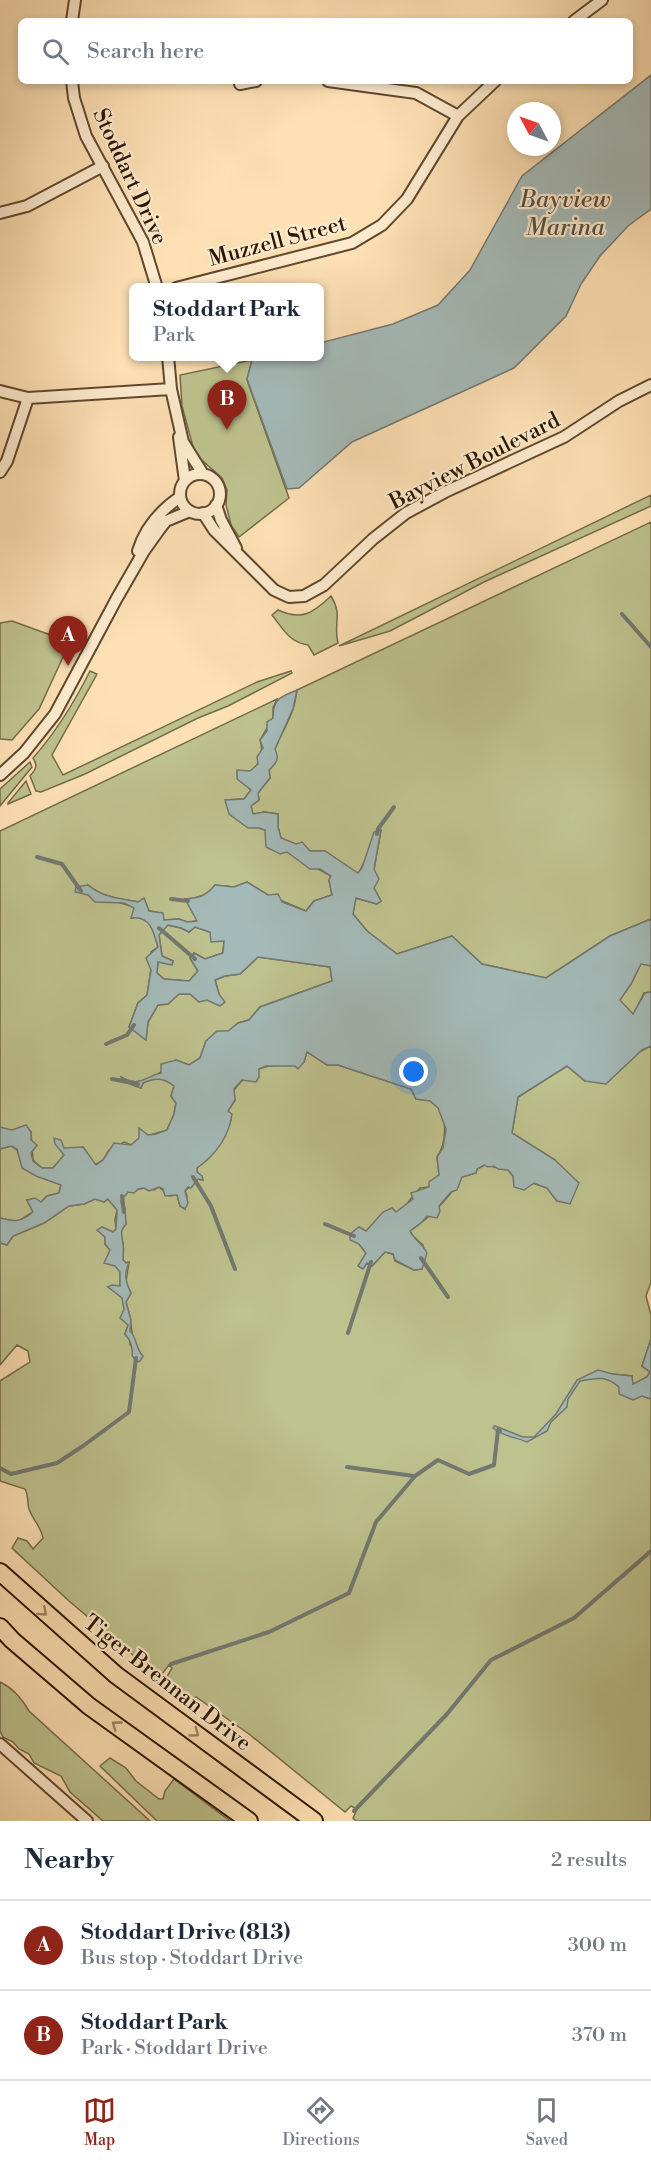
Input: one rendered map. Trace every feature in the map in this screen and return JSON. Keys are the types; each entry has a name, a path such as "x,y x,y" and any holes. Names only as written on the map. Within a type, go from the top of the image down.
{"main road":[{"name":"Tiger Brennan Drive","path":"0,1572 116,1675 314,1821"},
{"path":"0,1627 89,1706 249,1821"}],"street":[{"path":"72,18 75,0"},
{"path":"578,18 602,0"},
{"name":"Stoddart Drive","path":"72,84 74,98 86,136 143,242 155,283"},
{"path":"350,84 416,93 458,116"},
{"name":"Muzzell Street","path":"186,283 352,243 382,225 407,199 458,116 492,84"},
{"path":"0,213 27,206 103,166"},
{"path":"0,775 24,753 55,714 144,551 166,521 190,511 203,513 210,511 219,498 216,482 203,474 183,442 171,389 168,361"},
{"name":"Bayview Boulevard","path":"203,513 214,530 264,582 279,594 296,597 311,593 324,585 390,524 415,508 564,437 618,401 651,385"},
{"path":"0,390 28,398 171,389"},
{"path":"0,472 7,461 28,398"},
{"path":"179,422 178,446 185,481"},
{"path":"190,511 182,503 180,488 190,477 203,474"},
{"path":"136,566 139,548 156,518 165,507 180,497"},
{"name":"Bayview Boulevard","path":"216,505 221,520 239,554"},
{"path":"0,1744 87,1821"}],"green space":[{"path":"252,361 247,380 289,498 239,537 231,525 226,505 227,490 222,478 195,454 182,406 180,375"},
{"path":"651,495 651,506 484,582 390,631 339,646"},
{"path":"651,522 651,919 610,936 546,978 482,964 452,936 397,954 367,931 353,914 355,898 377,904 381,901 374,888 374,869 381,830 358,874 325,851 310,851 281,838 278,814 264,812 253,815 251,806 259,800 258,793 270,778 271,761 293,709 297,690"},
{"path":"331,596 337,614 338,643 314,655 308,645 296,641 287,634 272,615 278,610 294,615 307,614"},
{"path":"12,621 70,642 39,709 12,740 0,739 0,623"},
{"path":"90,671 97,674 52,755 63,775 257,682 291,671 292,673 85,774 41,792 36,791 30,776 36,767 33,758 50,738"},
{"path":"277,699 273,708 273,718 260,740 260,757 244,783 251,790 244,799 226,800 259,828 265,830 287,852 331,876 329,880 332,895 314,901 306,911 268,895 247,882 234,887 215,885 202,896 186,899 198,921 187,922 179,919 164,920 156,912 149,911 146,903 109,896 88,885 89,895 135,908 132,918 140,916 147,919 154,933 158,947 151,952 147,995 138,1003 129,1027 146,1039 148,1022 158,1005 168,1004 179,994 190,994 199,1002 219,994 215,980 240,974 258,957 330,967 332,981 260,1007 249,1020 238,1023 228,1032 206,1041 200,1058 189,1065 176,1060 164,1070 143,1081 129,1081 122,1078 122,1081 141,1088 143,1083 155,1079 167,1081 174,1086 171,1096 176,1103 167,1130 140,1138 131,1145 124,1142 109,1150 103,1160 95,1165 83,1147 64,1155 53,1168 42,1168 33,1160 31,1132 5,1130 0,1127 0,831"},
{"path":"30,762 32,767 0,806 0,789"},
{"path":"26,781 31,794 8,804 8,803"},
{"path":"167,925 189,932 195,927 210,932 224,941 223,953 205,959 194,953 190,958 198,971 189,981 164,979 157,973 158,962 172,964 173,961 162,956 159,935"},
{"path":"641,963 651,966 651,992 644,993 633,1015 619,1000 631,984"},
{"path":"651,1046 651,1282 646,1296 651,1315 651,1339 642,1366 650,1372 647,1377 632,1385 632,1376 613,1374 642,1396 651,1399 651,1821 356,1821 353,1818 357,1809 351,1806 345,1812 249,1734 196,1697 188,1699 167,1685 165,1680 172,1668 169,1665 162,1674 134,1656 69,1601 12,1548 18,1538 27,1541 33,1549 43,1538 29,1509 25,1489 0,1481 0,1381 30,1362 28,1351 17,1345 0,1365 0,1243 7,1245 13,1236 44,1223 69,1206 84,1204 95,1199 104,1202 108,1199 117,1210 116,1229 113,1232 102,1227 98,1230 105,1237 105,1244 120,1272 120,1286 108,1287 122,1297 128,1325 125,1334 130,1340 130,1345 142,1356 134,1342 126,1302 131,1293 126,1282 129,1262 125,1263 123,1260 121,1234 126,1224 120,1201 127,1192 143,1188 154,1190 159,1187 169,1196 177,1195 180,1206 185,1209 187,1196 185,1191 198,1179 202,1180 197,1168 214,1153 228,1128 231,1120 228,1111 235,1100 234,1090 252,1073 270,1066 294,1065 304,1062 307,1051 327,1065 338,1065 411,1089 416,1099 429,1100 437,1105 444,1127 443,1144 437,1157 439,1175 430,1182 430,1187 420,1188 404,1207 359,1244 366,1253 363,1268 367,1263 372,1266 385,1252 393,1254 395,1261 414,1270 422,1269 423,1245 410,1231 439,1207 462,1177 476,1173 477,1169 485,1165 508,1170 513,1176 547,1188 557,1201 562,1201 555,1160 512,1133 518,1097 567,1066 585,1081"},
{"path":"11,1146 17,1150 24,1165 33,1174 61,1184 59,1193 47,1196 41,1202 27,1200 33,1212 17,1222 0,1218 0,1149"},
{"path":"0,1682 13,1691 29,1711 150,1821 103,1821 70,1792 61,1776 34,1763 29,1754 3,1737 0,1731"},
{"path":"110,1758 126,1768 136,1781 159,1799 163,1799 165,1791 174,1779 230,1821 157,1821 100,1766"}],"water":[{"name":"Bayview Marina","path":"651,75 651,209 628,226 600,256 581,284 566,316 514,368 352,442 299,488 287,489 247,379 252,361 324,361 324,342 393,324 438,305 470,270 522,176 548,156 561,156 561,145"},
{"path":"297,690 293,709 275,749 277,758 269,770 270,778 258,793 259,800 251,806 253,814 264,812 278,814 281,838 296,844 302,842 310,851 325,851 358,873 362,868 374,832 381,830 374,869 379,879 374,888 381,901 377,904 356,898 353,914 367,931 397,954 452,936 482,964 546,978 610,936 651,919 651,966 641,964 620,1000 633,1014 645,993 651,992 651,1046 642,1050 606,1084 585,1081 567,1066 518,1097 512,1133 555,1160 579,1183 570,1204 557,1201 547,1188 534,1183 524,1190 514,1187 513,1176 508,1170 484,1165 477,1169 476,1173 462,1177 457,1190 451,1192 439,1206 440,1211 437,1218 427,1216 410,1231 427,1253 422,1269 414,1270 395,1260 393,1254 385,1252 372,1266 367,1263 363,1269 358,1266 366,1253 359,1244 350,1240 350,1234 359,1227 366,1231 383,1212 392,1208 396,1212 413,1199 411,1193 429,1187 429,1182 439,1175 437,1157 443,1148 446,1129 438,1108 430,1101 416,1099 411,1089 338,1065 327,1065 307,1052 304,1062 298,1069 295,1066 266,1066 259,1069 256,1082 242,1080 234,1089 235,1100 228,1111 232,1114 228,1130 215,1151 197,1168 203,1180 198,1179 191,1188 188,1187 185,1191 188,1203 185,1209 180,1206 177,1195 165,1196 163,1189 159,1187 149,1191 144,1188 134,1193 128,1192 121,1201 122,1207 125,1208 126,1224 122,1229 123,1260 126,1263 129,1262 126,1278 131,1293 126,1302 131,1320 130,1331 143,1356 140,1361 136,1362 132,1355 131,1344 125,1334 128,1325 120,1318 124,1309 122,1298 108,1287 120,1286 120,1272 115,1266 104,1263 110,1250 105,1244 105,1237 97,1230 102,1227 113,1232 116,1229 117,1210 108,1199 104,1202 95,1199 84,1204 69,1206 44,1223 13,1236 7,1245 0,1243 0,1218 14,1220 25,1218 33,1212 27,1200 35,1198 41,1202 47,1196 59,1193 61,1185 22,1168 17,1149 11,1146 0,1149 0,1127 12,1130 26,1125 31,1132 31,1140 37,1145 31,1153 33,1161 42,1168 53,1168 64,1155 55,1144 54,1138 61,1140 64,1148 83,1147 96,1165 103,1160 114,1143 131,1145 139,1138 139,1128 148,1135 167,1130 174,1114 176,1103 171,1096 174,1086 170,1083 159,1079 152,1080 143,1083 141,1088 122,1081 121,1077 137,1082 161,1073 161,1064 176,1060 189,1065 200,1058 206,1041 217,1031 228,1031 238,1023 249,1020 260,1007 332,981 330,967 258,957 240,974 215,980 219,994 225,1002 220,1006 207,1000 199,1002 190,994 179,994 168,1004 158,1005 148,1022 146,1040 129,1027 138,1003 147,995 151,970 146,958 158,947 153,930 143,919 131,918 134,908 124,903 95,902 88,895 75,892 76,887 88,885 112,897 138,902 144,898 149,911 163,913 164,920 179,919 187,922 197,921 185,899 202,896 215,885 234,887 247,882 268,895 278,894 282,902 306,911 314,901 332,895 329,880 331,876 320,869 310,869 287,852 280,854 266,847 265,830 248,828 229,814 225,800 244,799 251,790 237,779 237,770 250,771 258,764 257,757 263,748 260,740 267,731 267,722 273,718 276,702","holes":["168,925 189,932 195,927 210,932 211,942 224,941 223,953 205,959 194,953 190,958 198,971 189,981 164,979 157,973 158,962 172,965 173,961 162,956 159,935"]},
{"path":"651,1339 651,1399 642,1396 633,1400 619,1394 619,1387 614,1383 596,1378 580,1381 568,1399 567,1407 551,1422 547,1431 527,1442 504,1435 493,1428 495,1426 523,1437 534,1437 556,1414 577,1380 598,1370 632,1376 633,1384 647,1377 650,1372 642,1366"}],"waterway":[{"path":"622,614 651,647"},
{"path":"377,834 378,829 394,807"},
{"path":"37,857 62,864 81,891"},
{"path":"171,899 188,901"},
{"path":"159,928 195,959"},
{"path":"106,1044 127,1035 134,1025"},
{"path":"112,1079 138,1084"},
{"path":"193,1177 211,1206 235,1269"},
{"path":"122,1196 124,1212"},
{"path":"325,1224 354,1236"},
{"path":"421,1258 448,1297"},
{"path":"348,1333 371,1262"},
{"path":"0,1468 11,1474 57,1463 129,1412 136,1358"},
{"path":"171,1664 269,1632 349,1593 376,1522 415,1476 438,1460 469,1474 494,1465 498,1430 500,1431"},
{"path":"347,1467 414,1476"},
{"path":"354,1811 447,1714 491,1660 574,1618 651,1551"}],"place":[{"name":"Stoddart Park","path":"227,430"},
{"name":"Stoddart Drive (813)","path":"68,666"}]}
